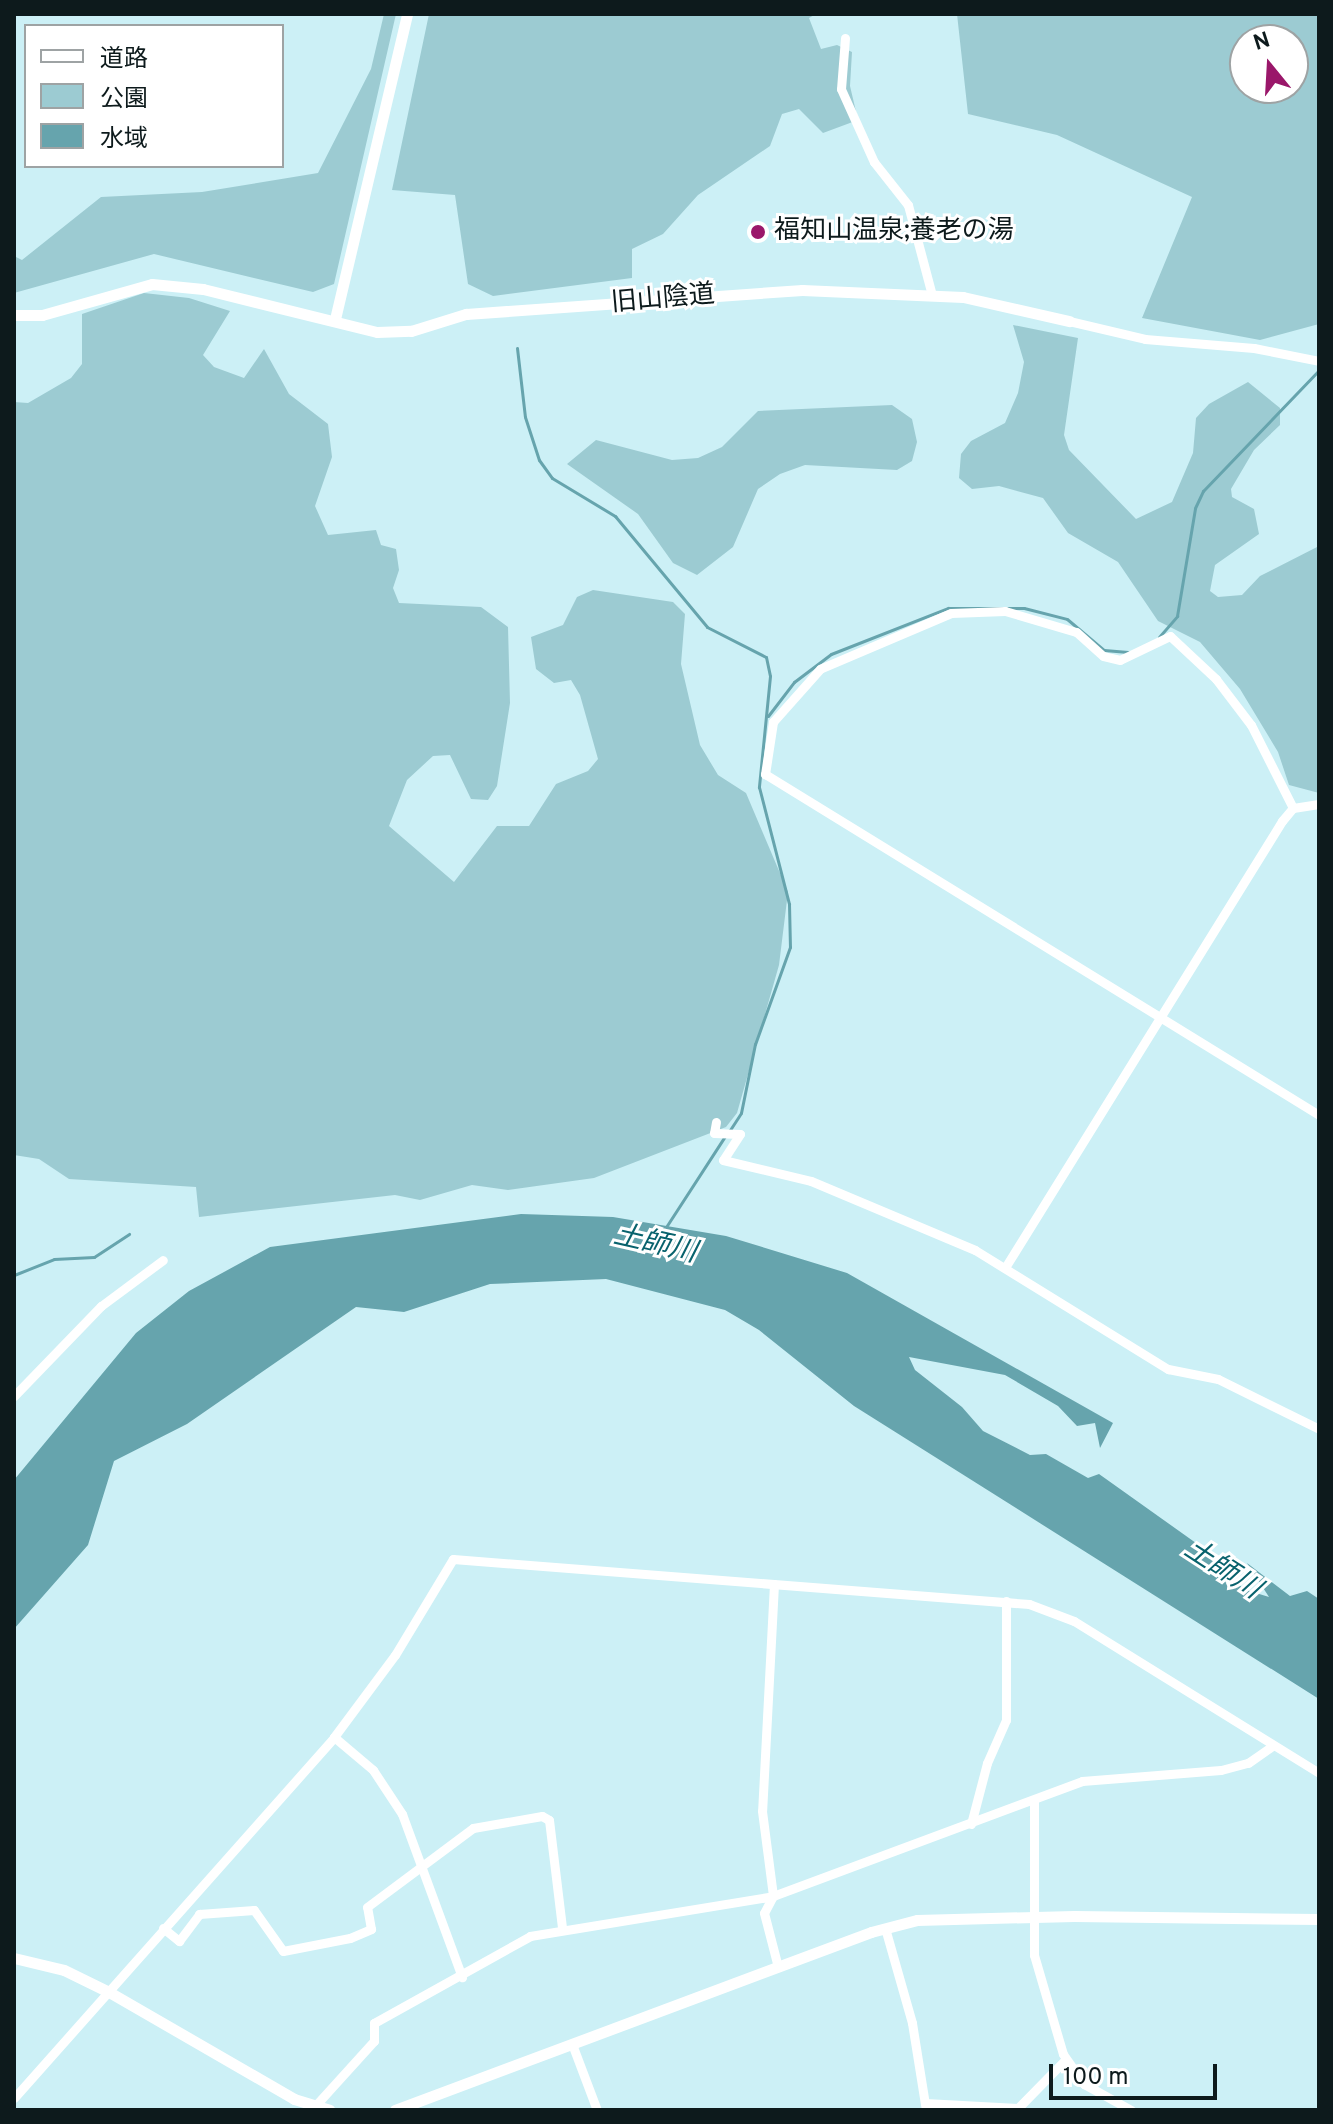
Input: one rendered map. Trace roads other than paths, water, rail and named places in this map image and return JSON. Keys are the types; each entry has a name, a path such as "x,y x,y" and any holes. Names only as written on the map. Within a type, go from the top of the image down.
{"street":[{"path":"335,319 407,14"},
{"path":"845,38 841,89 874,162 908,205 932,295"},
{"name":"旧山陰道","path":"14,315 42,315 152,284 203,289 335,319 377,332 411,331 466,314 802,290 932,295 1145,339 1254,348 1319,361"},
{"path":"1293,808 1251,725 1216,679 1170,636 1120,660 1103,656 1076,632 1024,614 979,609 951,613 820,669 773,722 765,774 1319,1115"},
{"path":"1006,1266 1293,808 1319,804"},
{"path":"716,1122 714,1133 740,1134 723,1160 758,1166 861,1199 1006,1266 1168,1369 1218,1379 1319,1429"},
{"path":"14,1396 101,1306 163,1260"},
{"path":"14,2098 334,1737 395,1655 453,1559 1006,1601 1074,1621 1319,1773"},
{"path":"774,1584 762,1811 773,1896 764,1913 778,1967"},
{"path":"971,1824 987,1763 1006,1720 1006,1601"},
{"path":"334,1737 373,1770 402,1814 462,1977"},
{"path":"315,2106 374,2041 374,2023 462,1977 530,1936 562,1928 773,1896 1082,1781 1221,1770 1248,1763 1272,1746"},
{"path":"1034,1800 1034,1955 1065,2060 1084,2084 1131,2110"},
{"path":"163,1928 179,1941 199,1914 254,1910 283,1951 350,1938 371,1929 367,1907 473,1828 542,1816 549,1820 562,1928"},
{"path":"395,2110 885,1928 917,1920 1032,1916 1319,1919"},
{"path":"885,1928 912,2023 925,2106 1018,2108 1027,2104 1065,2060"},
{"path":"14,1958 64,1970 315,2106 329,2110"},
{"path":"572,2044 597,2110"}],"water":[{"name":"土師川","path":"521,1214 613,1217 726,1236 847,1273 1113,1423 1100,1448 1095,1423 1077,1426 1058,1406 1005,1375 909,1357 915,1370 962,1407 983,1431 1030,1455 1046,1454 1088,1478 1099,1474 1217,1558 1243,1589 1269,1597 1247,1563 1290,1596 1307,1591 1319,1599 1319,1699 854,1406 759,1330 725,1310 606,1279 490,1284 404,1312 356,1307 187,1424 114,1461 88,1545 14,1629 14,1480 136,1333 189,1291 270,1247"}],"waterway":[{"path":"517,348 525,417 539,460 552,478 615,516 707,627 766,657 770,676 759,787 789,904 790,947 755,1044 741,1113 730,1130"},
{"path":"1159,637 1177,616 1195,508 1203,491 1319,370"},
{"path":"768,716 794,682 831,654 948,608 1024,608 1067,619 1104,650 1128,652"},
{"name":"土師川","path":"666,1227 725,1136"},
{"path":"14,1275 54,1259 94,1257 129,1234"}],"place":[{"name":"福知山温泉;養老の湯","path":"758,232"}]}
